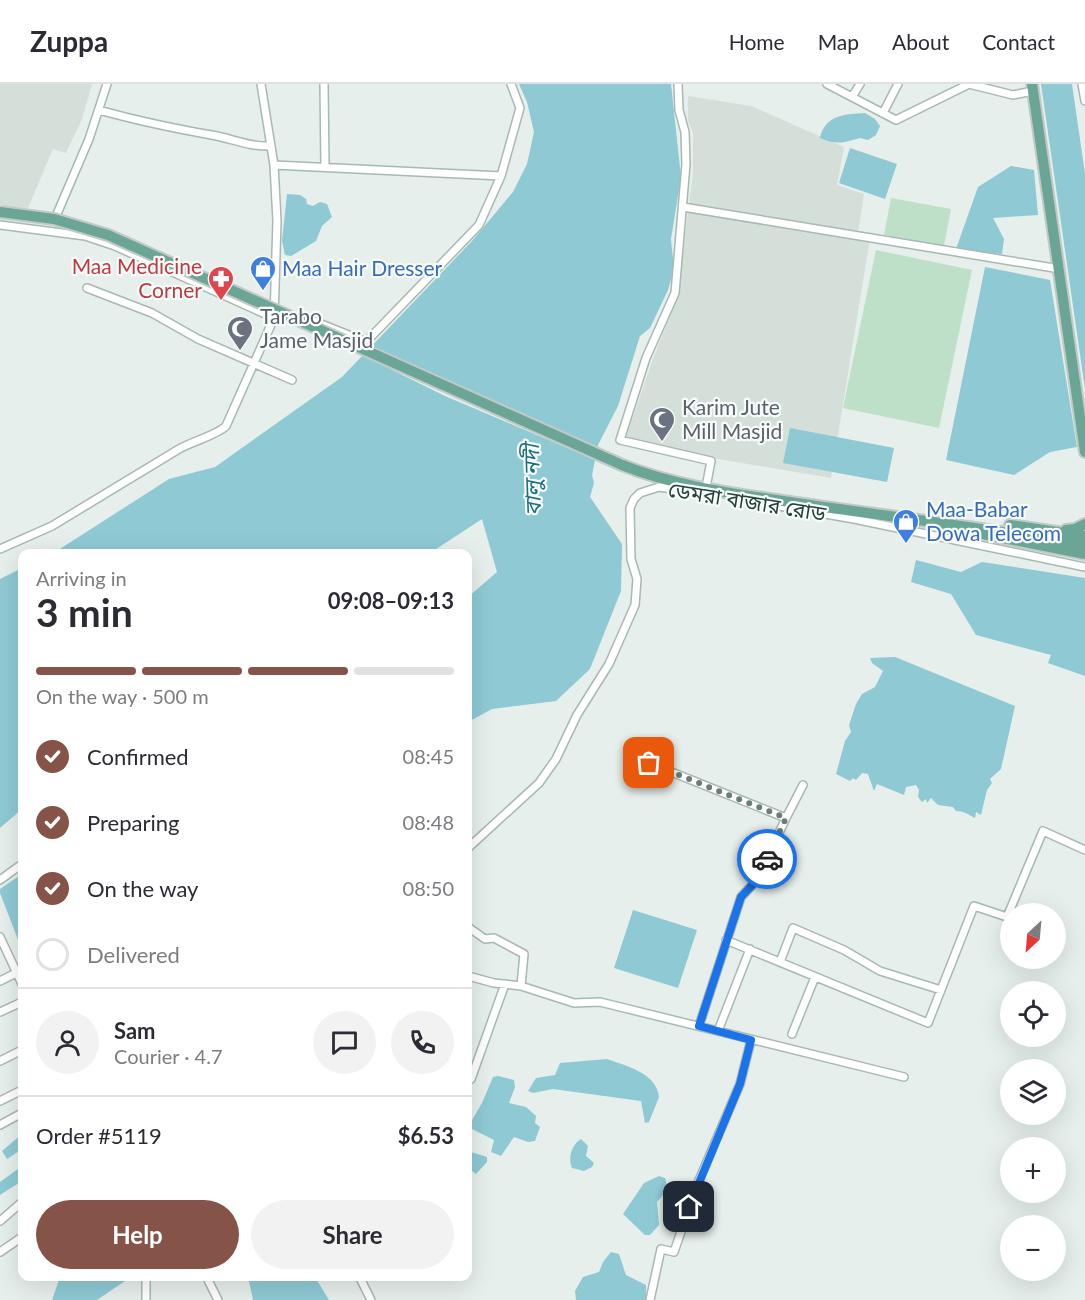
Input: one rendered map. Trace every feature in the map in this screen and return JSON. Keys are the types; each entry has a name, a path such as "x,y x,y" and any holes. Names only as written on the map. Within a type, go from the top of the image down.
{"main road":[{"path":"1033,88 1085,452"},
{"path":"0,212 54,219 108,235 622,465 682,484 947,525 1085,554"},
{"path":"1054,530 1075,529 1085,524"},
{"path":"947,525 989,528 1085,546"},
{"path":"989,528 1009,525 1085,536"},
{"path":"1043,546 1085,560"}],"street":[{"path":"51,229 99,110 107,84"},
{"path":"0,549 62,520 200,438 220,431 226,426 274,318 277,221 274,165 261,84"},
{"path":"324,84 325,166"},
{"path":"274,305 366,342 479,225 501,176 520,108 510,84"},
{"path":"678,84 679,110 685,132 683,207 675,293 646,358 620,440 711,461 707,482"},
{"path":"827,84 896,120 969,84 1013,95 1033,88"},
{"path":"852,98 860,84"},
{"path":"883,113 897,84"},
{"path":"1082,84 1085,101"},
{"path":"99,110 170,129 216,136 258,147 271,146"},
{"path":"274,165 501,176"},
{"path":"683,207 1060,269"},
{"path":"0,225 51,229 85,236 115,246 274,318"},
{"path":"87,288 152,313 252,364 292,380"},
{"name":"ডেমরা বাজার রোড","path":"472,844 539,783 556,759 577,715 609,664 635,605 637,579 631,559 630,508 640,493 660,487 716,495 854,519 1085,567"},
{"path":"629,755 786,818"},
{"path":"699,1026 741,897 756,881 803,785"},
{"path":"726,940 928,1023 974,906 1007,917 1043,831 1085,850"},
{"path":"0,880 18,867"},
{"path":"780,962 793,928 844,950 880,971 941,990"},
{"path":"472,930 485,939 494,938 524,954 521,986"},
{"path":"0,937 18,977"},
{"path":"718,1031 750,950"},
{"path":"0,981 16,973"},
{"path":"472,977 521,986 574,1003 600,1002 904,1077"},
{"path":"792,1034 815,977"},
{"path":"472,1076 505,984"},
{"path":"0,1012 18,1004"},
{"path":"650,1300 661,1249 674,1252 697,1185 740,1084 751,1040"},
{"path":"0,1061 18,1052"},
{"path":"0,1101 18,1092"},
{"path":"0,1125 18,1115"},
{"path":"0,1221 18,1205"},
{"path":"0,1252 18,1240"},
{"path":"146,1281 146,1300"},
{"path":"208,1281 218,1300"},
{"path":"362,1281 371,1300"}],"shaded area":[{"path":"0,84 92,84 82,119 66,153 53,149 28,208 0,207"},
{"path":"688,96 751,106 844,147 837,185 864,194 858,233 870,238 831,478 624,443 677,298 693,173 693,133 688,120"}],"green space":[{"path":"891,198 951,209 944,246 884,235"},
{"path":"876,250 972,270 939,428 843,408"}],"water":[{"name":"বালু নদী","path":"519,84 671,84 681,177 671,239 674,269 668,290 650,328 640,336 618,406 598,445 592,475 594,483 590,497 622,544 621,591 590,669 556,701 492,709 472,720 472,594 497,572 482,519 436,549 60,549 169,479 215,467 342,377 472,241 513,192 527,164 534,132 527,102"},
{"path":"1041,84 1072,84 1085,174 1085,389"},
{"path":"865,113 875,119 880,126 876,135 868,140 860,138 835,142 820,138 831,120 843,115"},
{"path":"850,148 897,164 885,199 839,183"},
{"path":"1011,166 1034,170 1038,215 993,218 1004,239 1002,254 956,249 978,187"},
{"path":"287,194 300,195 306,199 307,204 313,206 320,202 327,204 332,217 322,226 316,241 291,256 285,255 282,241"},
{"path":"985,267 1050,280 1077,447 1050,452 1014,475 946,460"},
{"path":"790,428 894,448 887,482 783,463"},
{"path":"916,560 961,572 982,562 1085,578 1085,676 1048,663 1051,655 976,635 951,594 911,582"},
{"path":"18,570 18,812 0,828 0,579"},
{"path":"895,657 1015,706 1001,769 990,779 992,783 987,790 981,815 976,812 975,818 956,811 953,807 938,805 931,798 927,803 926,799 922,802 918,797 919,790 916,785 906,787 904,795 877,784 874,791 868,774 862,773 856,780 853,778 850,781 836,774 845,741 851,732 849,725 856,704 862,694 875,687 883,671 872,663 870,658"},
{"path":"18,877 18,940 0,893 0,889"},
{"path":"633,910 697,930 678,988 614,968"},
{"path":"607,1059 647,1076 653,1082 659,1097 649,1122 645,1123 641,1101 553,1089 533,1093 528,1091 536,1078 555,1075 560,1063"},
{"path":"493,1077 514,1080 515,1087 509,1103 526,1107 536,1116 535,1123 540,1127 535,1141 528,1142 514,1137 501,1156 491,1152 494,1140 472,1129 472,1120"},
{"path":"18,1137 18,1152 7,1159 2,1151"},
{"path":"581,1139 588,1146 586,1156 594,1163 592,1167 584,1171 572,1168 570,1160 573,1148"},
{"path":"472,1152 487,1157 487,1162 476,1174 472,1171"},
{"path":"18,1169 18,1184 0,1195 0,1182"},
{"path":"659,1176 665,1178 666,1188 657,1202 659,1225 650,1235 645,1235 623,1214 644,1183"},
{"path":"611,1252 619,1254 626,1275 646,1285 646,1300 576,1300 575,1291 583,1277 599,1272"},
{"path":"58,1281 125,1281 97,1300 52,1300"},
{"path":"249,1281 317,1281 329,1300 253,1300"}],"pier":[{"path":"366,348 600,452 598,461 445,396 360,354"}],"way so far":[{"path":"649,763 786,818 767,859"}],"place":[{"name":"Maa Hair Dresser","path":"263,292"},
{"name":"Maa Medicine Corner","path":"221,302"},
{"name":"Tarabo Jame Masjid","path":"240,352"},
{"name":"Karim Jute Mill Masjid","path":"662,443"},
{"name":"Maa-Babar Dowa Telecom","path":"906,545"}],"route":[{"path":"689,1207 740,1084 751,1040 699,1026 741,897 756,881 767,859"}]}
